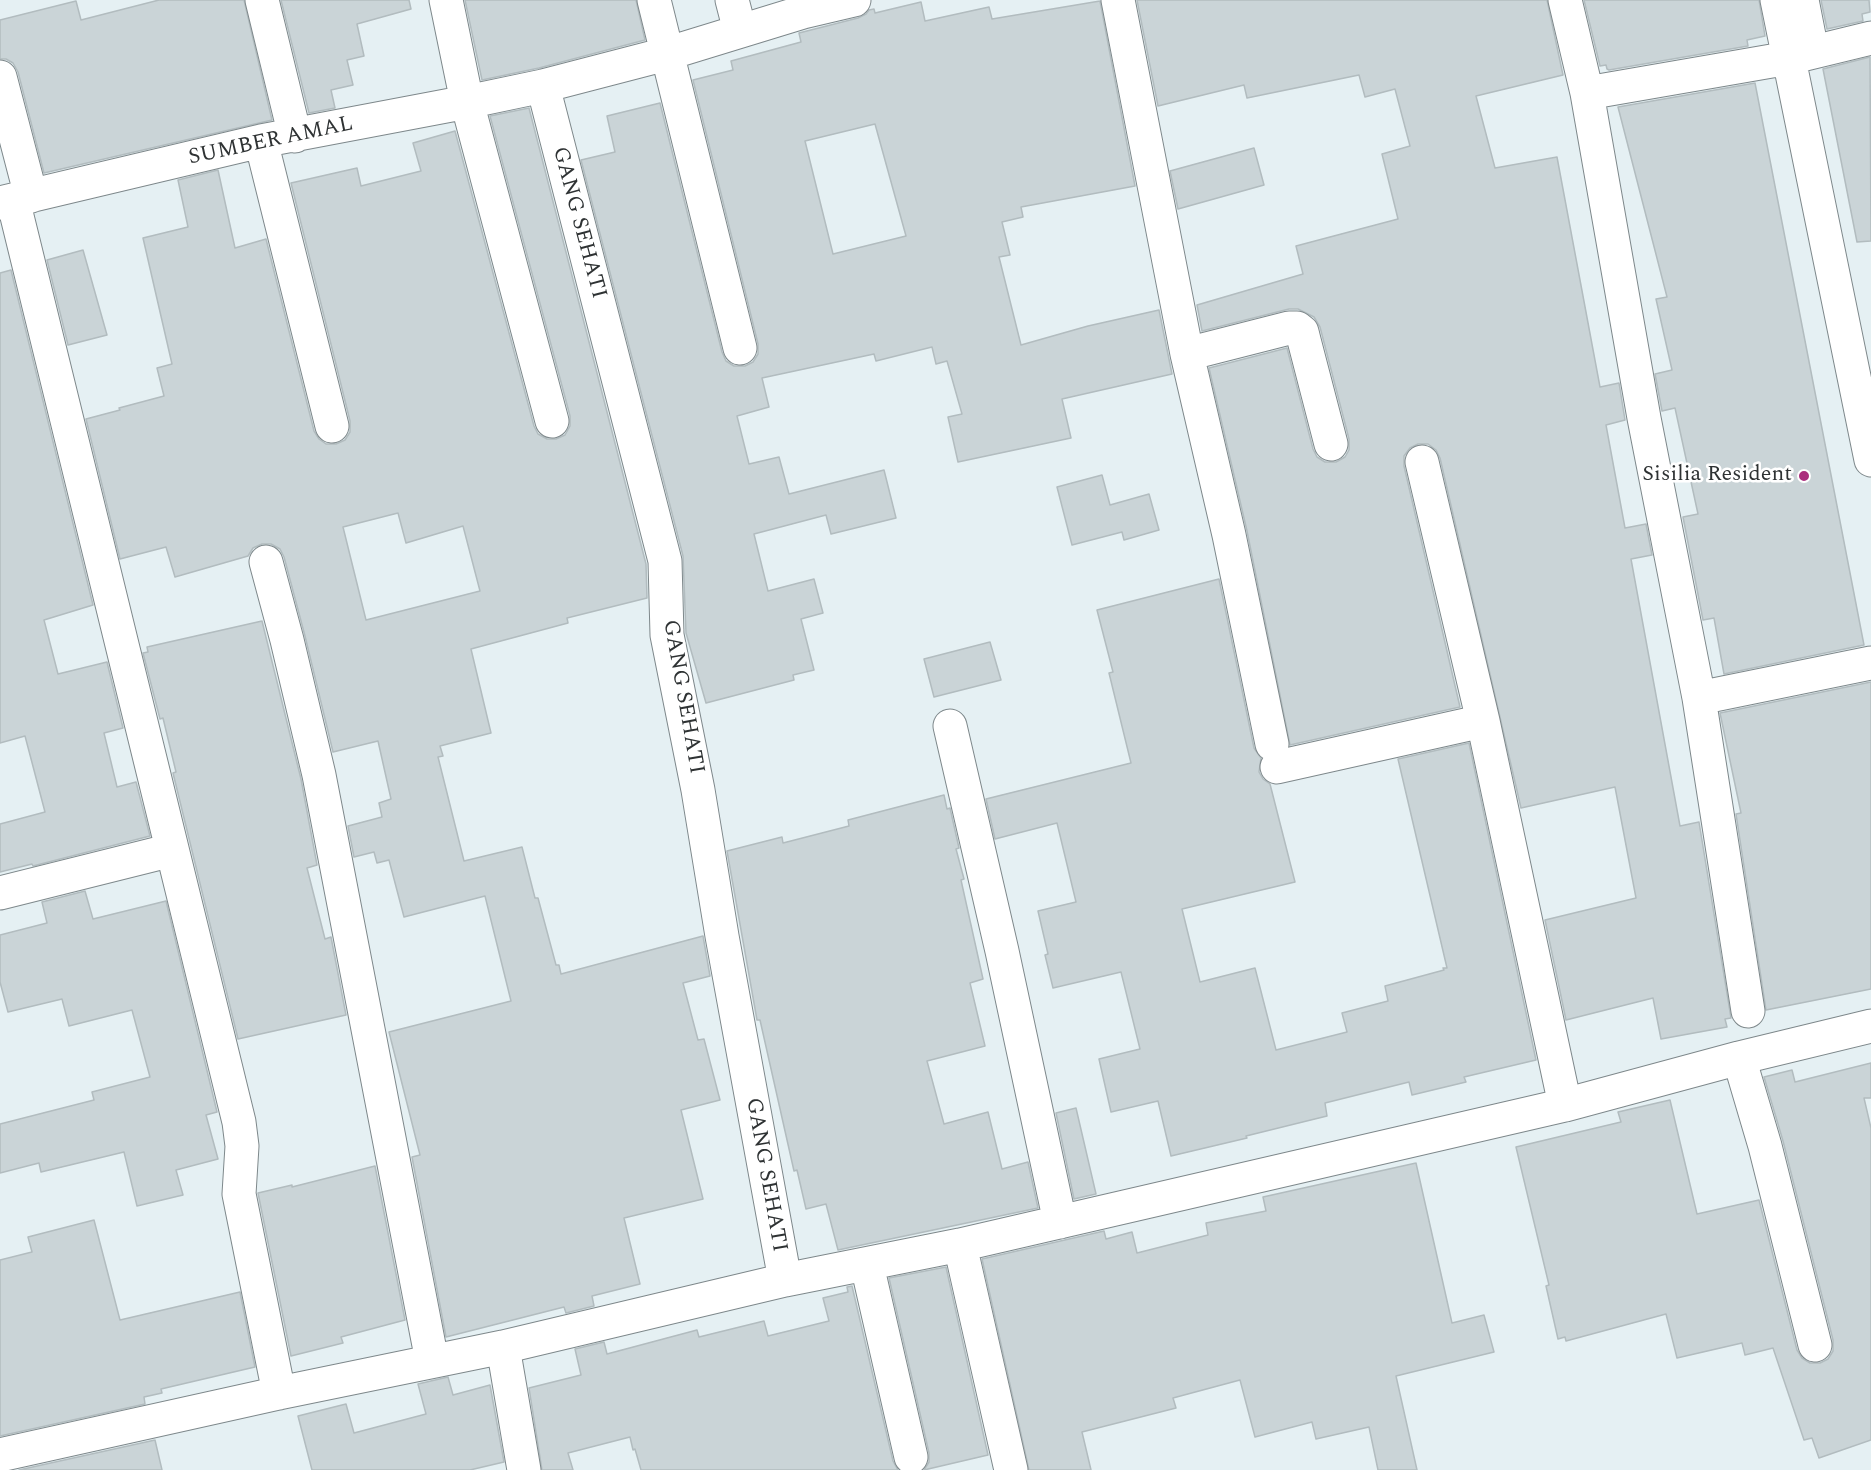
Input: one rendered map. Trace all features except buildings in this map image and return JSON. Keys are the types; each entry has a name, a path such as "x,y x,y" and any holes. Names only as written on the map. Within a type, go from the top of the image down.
{"street":[{"path":"262,0 295,136"},
{"path":"446,0 467,102 552,421"},
{"path":"654,0 740,348"},
{"path":"732,0 740,31"},
{"name":"SUMBER AMAL","path":"15,199 261,141 543,86 666,54 740,31 802,6 854,0"},
{"path":"1118,0 1187,354 1229,536 1274,756 1483,721"},
{"path":"1565,0 1587,93 1644,418 1699,698 1748,1011"},
{"path":"1776,0 1801,54"},
{"path":"1802,0 1801,54 1871,460"},
{"path":"1587,93 1801,54 1871,38"},
{"path":"0,77 15,199 239,1122 242,1146 239,1194 279,1393"},
{"name":"GANG SEHATI","path":"543,86 665,561 667,635 698,790 784,1280"},
{"path":"261,141 332,426"},
{"path":"1187,354 1289,328 1297,328 1302,332 1331,444"},
{"path":"1422,462 1483,721 1565,1105"},
{"path":"266,562 321,786 432,1361"},
{"path":"1699,698 1871,663"},
{"path":"950,726 1002,951 1060,1222"},
{"path":"0,892 172,850"},
{"path":"0,1455 279,1393 503,1347 784,1280 960,1245 1565,1105 1739,1058 1871,1026"},
{"path":"1739,1058 1765,1146 1815,1345"},
{"path":"960,1245 1011,1470"},
{"path":"867,1264 911,1457"},
{"path":"503,1347 524,1470"}],"place":[{"name":"Sisilia Resident","path":"1804,476"}]}
